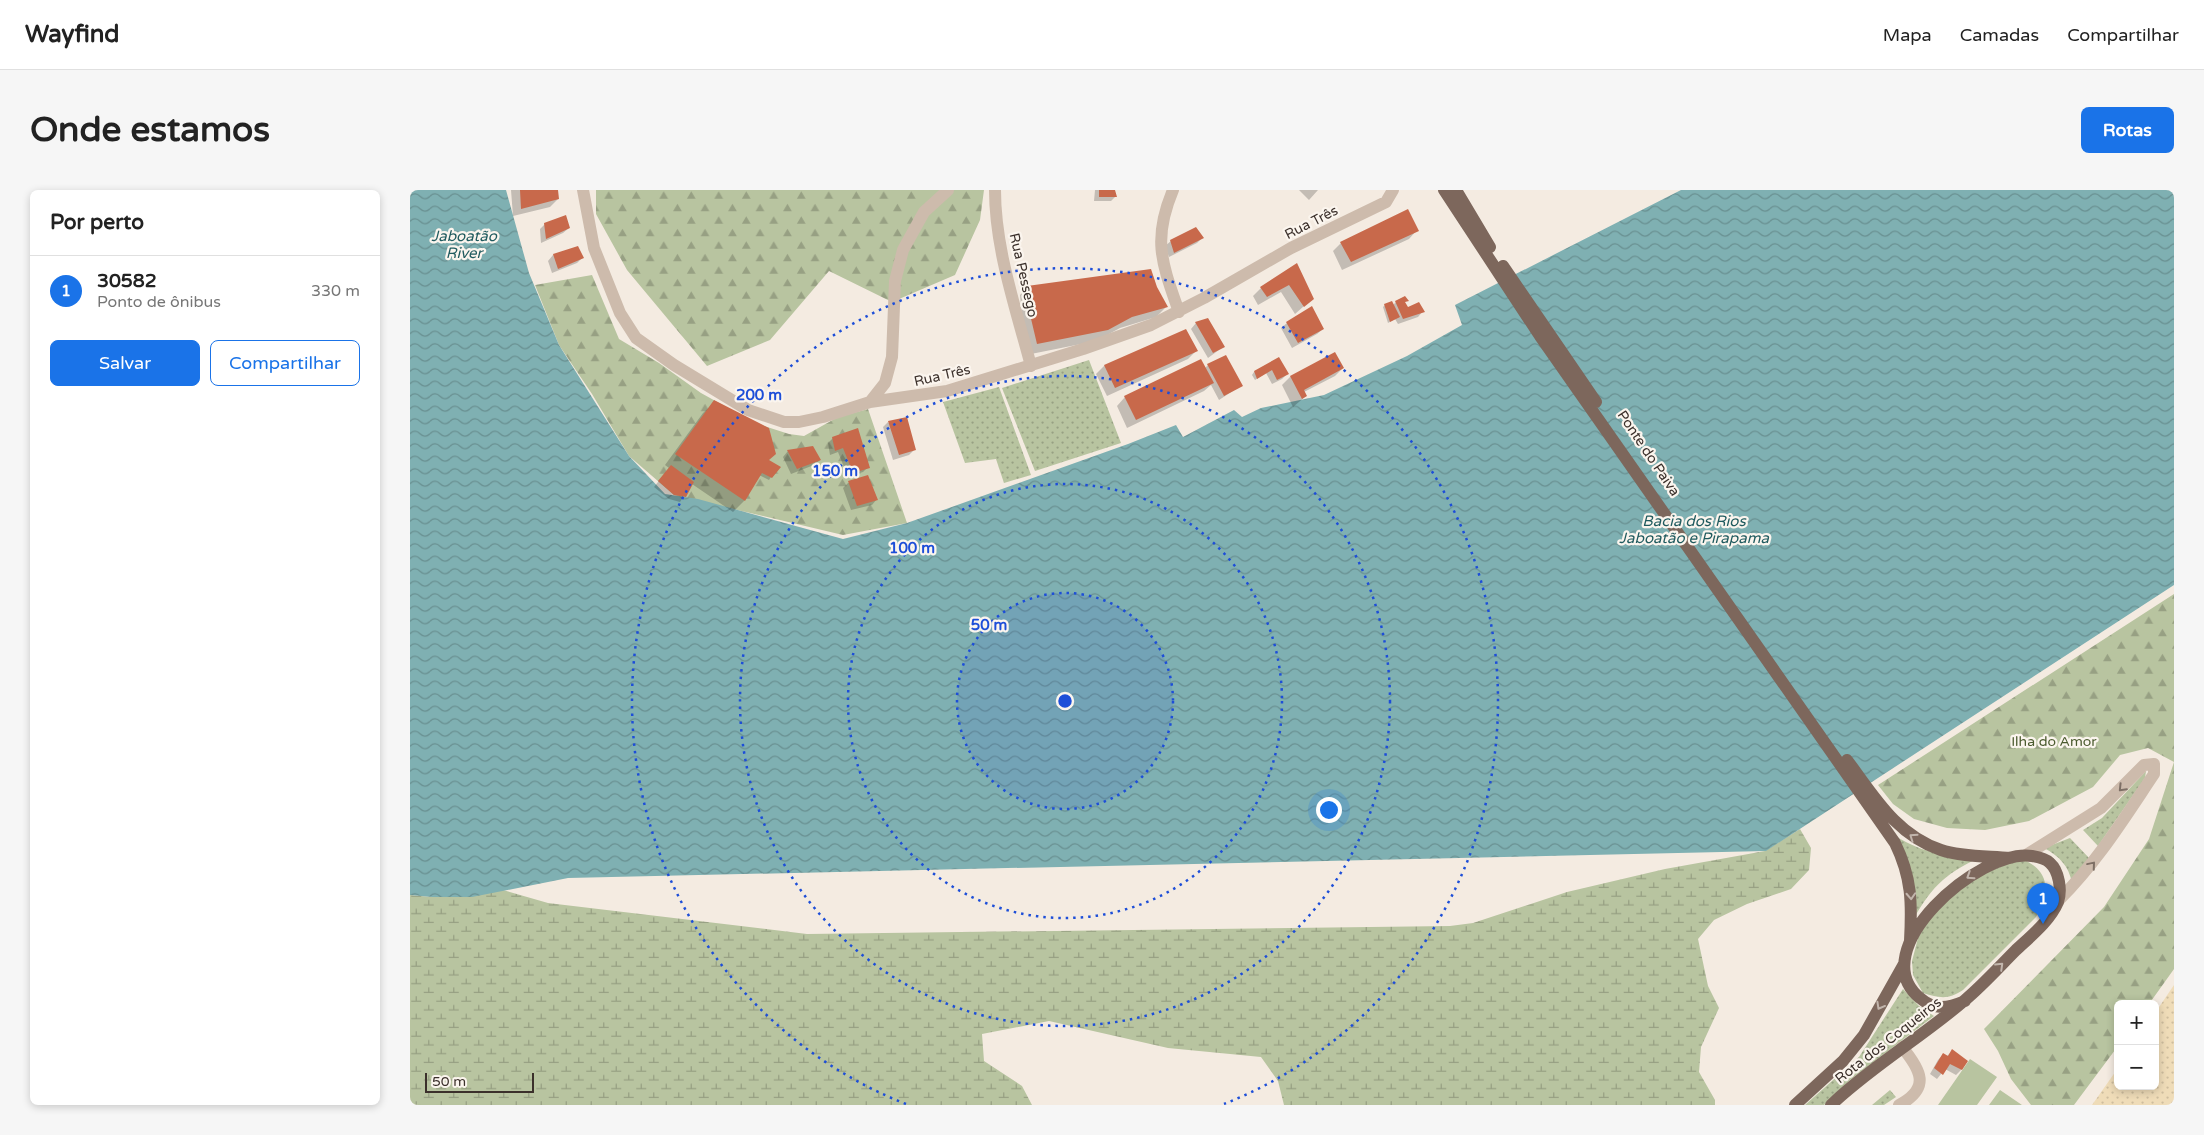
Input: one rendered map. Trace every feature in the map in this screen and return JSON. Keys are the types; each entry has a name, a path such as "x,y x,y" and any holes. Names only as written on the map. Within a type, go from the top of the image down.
{"main road":[{"path":"1444,190 1490,254"},
{"path":"1456,190 1490,254"},
{"name":"Ponte do Paiva","path":"1490,254 1742,627 1884,818"},
{"name":"Rota dos Coqueiros","path":"1884,818 1920,842 1942,850 2010,858"},
{"name":"Rota dos Coqueiros","path":"1795,1105 1843,1061 1864,1035 1904,964 1910,941 1910,885 1905,863 1884,818"},
{"name":"Rota dos Coqueiros","path":"1831,1105 1870,1071 1965,1000 2036,931 2058,901 2060,888 2057,875 2050,862 2026,855 1989,864 1956,885 1932,909 1910,941"},
{"name":"Rota dos Coqueiros","path":"1904,964 1905,977 1911,989 1918,998 1930,1006 1950,1007 1965,1000"}],"street":[{"name":"Rua Três","path":"583,190 594,248 620,313 636,338 748,410 784,422 798,422 823,417 870,402 947,391 1031,366 1143,328 1179,312 1291,248 1386,202 1392,190"},
{"path":"870,402 885,383 892,357 895,281 903,250 924,212 948,190"},
{"name":"Rua Pessego","path":"996,190 995,212 1004,261 1031,366"},
{"path":"1173,190 1164,211 1160,241 1163,266 1179,312"},
{"path":"2026,855 2101,808 2144,765 2154,764 2154,774 2106,847 2078,881 2058,901"},
{"path":"1899,1105 1909,1100 1918,1090 1920,1082 1916,1064 1902,1047"}],"green space":[{"path":"596,190 984,190 980,220 955,275 892,302 829,271 770,340 707,366 627,270 596,214"},
{"path":"592,275 619,339 659,363 701,393 739,414 764,426 789,434 804,436 838,417 868,409 907,523 843,535 674,495 629,456 592,394 559,345 535,285"},
{"path":"1089,360 1121,443 1035,471 1002,388"},
{"path":"999,387 1031,475 1004,483 996,459 965,463 943,402"},
{"name":"Ilha do Amor","path":"2174,594 2174,762 2148,748 2120,755 2093,787 2029,821 1985,830 1947,828 1914,819 1893,804 1878,785"},
{"path":"2174,762 2174,969 2152,1000 2114,1000 2114,1051 2074,1105 2031,1105 2011,1079 1998,1051 1984,1029 2104,907 2149,839"},
{"path":"2146,771 2145,778 2098,846 2083,830 2102,818"},
{"path":"1800,829 1811,848 1809,870 1791,889 1747,904 1714,920 1698,939 1708,986 1719,1008 1701,1047 1699,1072 1715,1100 1715,1105 1284,1105 1278,1081 1261,1057 1168,1048 1049,1021 982,1034 984,1061 1022,1086 1032,1105 410,1105 410,895 432,897 486,885 548,903 807,934 1450,926 1473,923 1567,892 1665,869 1765,851"},
{"path":"1895,836 1917,847 1936,853 1981,857 1956,870 1939,884 1924,901 1910,925"},
{"path":"2070,838 2090,859 2072,883 2063,862 2044,848"},
{"path":"2020,858 2037,869 2045,882 2044,898 2036,917 1963,990 1948,997 1923,993 1913,975 1912,961 1918,938 1946,891"},
{"path":"1903,989 1919,1006 1934,1016 1850,1080 1824,1105 1805,1105 1859,1057"},
{"path":"1970,1059 1997,1077 1977,1105 1938,1105"},
{"path":"1890,1090 1896,1097 1884,1105 1872,1105"},
{"path":"2000,1090 2022,1105 1989,1105"}],"sand":[{"path":"2174,985 2174,1105 2092,1105 2114,1074 2114,1090 2159,1090 2159,1007"}],"water":[{"name":"Bacia dos Rios Jaboatão e Pirapama","path":"410,190 506,190 529,273 559,345 629,456 665,494 698,499 843,539 907,523 1176,425 1183,437 1234,410 1242,417 1261,408 1324,395 1407,356 1462,325 1455,305 1681,190 2174,190 2174,585 1766,851 568,878 472,897 410,895"}],"building":[{"path":"520,190 558,190 559,199 521,209"},
{"path":"1099,190 1115,190 1117,197 1099,197"},
{"path":"1408,209 1419,231 1351,262 1340,242"},
{"path":"566,215 570,228 546,239 544,223"},
{"path":"1196,227 1204,238 1174,253 1170,240"},
{"path":"578,246 584,258 558,269 553,254"},
{"path":"1297,263 1314,299 1304,307 1289,285 1267,297 1260,287"},
{"path":"1151,269 1157,287 1168,307 1132,317 1108,330 1037,344 1028,306 1027,286"},
{"path":"1405,296 1409,301 1405,302 1408,307 1419,302 1425,312 1403,319 1395,301"},
{"path":"1392,301 1400,317 1390,322 1384,304"},
{"path":"1312,306 1324,329 1298,343 1286,322"},
{"path":"1208,318 1225,347 1213,353 1195,322"},
{"path":"1186,329 1198,351 1115,388 1104,365"},
{"path":"1335,352 1344,368 1304,390 1307,396 1302,399 1290,376"},
{"path":"1226,355 1243,386 1224,396 1207,364"},
{"path":"1279,357 1289,374 1277,380 1272,370 1257,379 1254,371"},
{"path":"1201,359 1214,383 1136,420 1124,396"},
{"path":"714,400 769,428 776,454 769,460 781,467 772,478 762,473 745,501 675,454"},
{"path":"907,417 916,450 899,455 888,421"},
{"path":"858,428 870,468 853,473 843,448 835,451 832,437"},
{"path":"813,446 821,460 797,469 787,450"},
{"path":"671,465 694,482 686,497 674,495 658,481"},
{"path":"868,475 878,500 857,506 848,481"},
{"path":"1952,1049 1968,1061 1962,1070 1950,1064 1943,1075 1934,1068 1943,1053 1948,1056"}],"place":[{"name":"30582","path":"2043,924"}],"water label":[{"name":"Jaboatão River","path":"464,244"}]}
